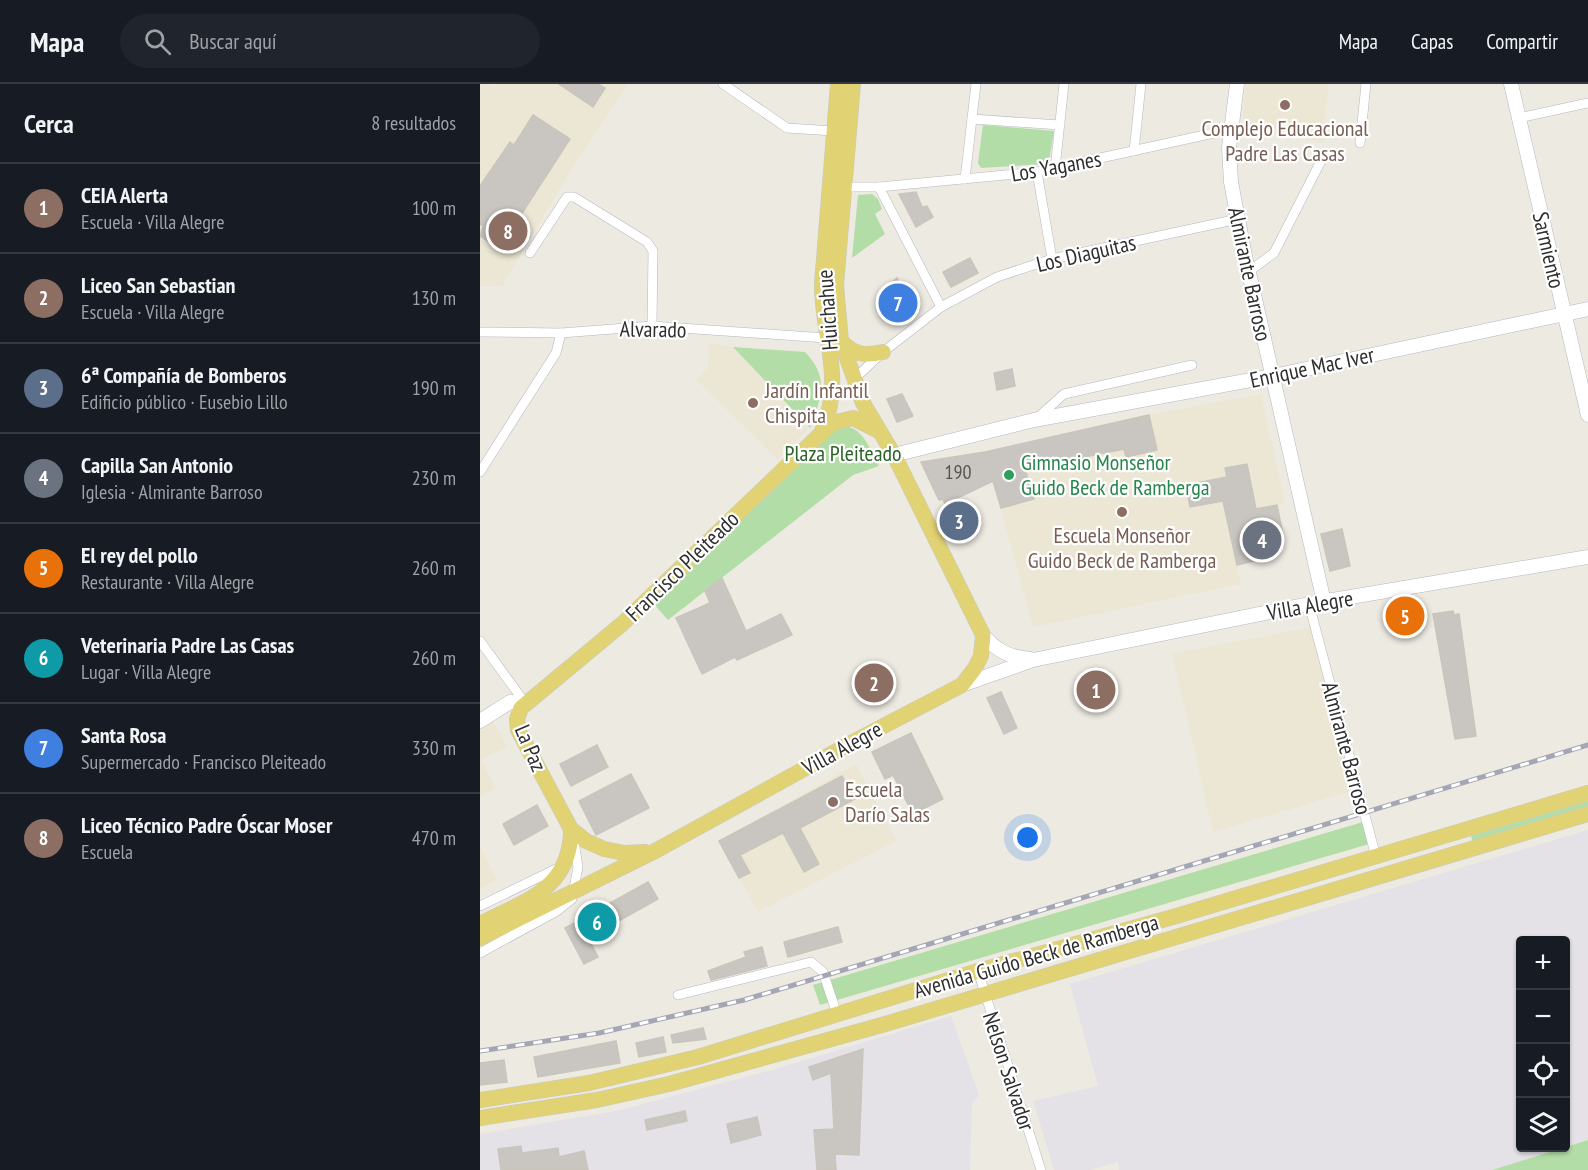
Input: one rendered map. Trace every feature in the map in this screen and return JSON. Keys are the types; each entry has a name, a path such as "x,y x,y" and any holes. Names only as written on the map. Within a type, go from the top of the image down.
{"main road":[{"name":"Huichahue","path":"837,187 834,131 838,84"},
{"name":"Huichahue","path":"853,84 822,284 834,339 983,635"},
{"name":"Almirante Barroso","path":"1237,84 1229,170 1248,272 1324,602"},
{"name":"Sarmiento","path":"1511,84 1588,415"},
{"name":"Enrique Mac Iver","path":"894,455 1034,420 1273,376 1588,309"},
{"name":"Huichahue","path":"822,431 833,394 834,339"},
{"path":"834,339 862,355 883,352"},
{"name":"Francisco Pleiteado","path":"480,721 510,702 525,703 622,624 832,423 847,418 867,423 879,431"},
{"name":"Villa Alegre","path":"480,938 657,850 962,685 1033,660 1309,604 1588,557"},
{"path":"962,685 981,656 983,635"},
{"name":"Villa Alegre","path":"983,635 998,650 1019,658 1033,660"},
{"name":"La Paz","path":"525,703 518,714 518,730 571,829"},
{"name":"Avenida Guido Beck de Ramberga","path":"480,1100 589,1083 683,1061 978,971 1173,917 1588,793"},
{"name":"Avenida Guido Beck de Ramberga","path":"480,1118 618,1096 688,1079 796,1047 882,1025 984,992 1588,813"},
{"path":"480,924 538,895 557,878 564,864 571,829"},
{"name":"Villa Alegre","path":"571,829 594,846 614,852 635,853 657,850"},
{"path":"1376,856 1386,865 1399,869"},
{"path":"1364,880 1374,868 1376,856"},
{"path":"874,1003 882,1025"},
{"path":"683,1061 688,1079"}],"street":[{"path":"723,84 787,129 834,131"},
{"path":"965,179 976,84"},
{"path":"1055,169 1064,84"},
{"path":"1134,151 1142,84"},
{"path":"1360,143 1366,84"},
{"path":"1519,118 1588,103"},
{"name":"Los Yaganes","path":"972,119 1060,125"},
{"name":"Los Yaganes","path":"879,187 1037,172 1232,129"},
{"path":"1248,272 1274,253 1324,155"},
{"path":"1037,172 1052,259"},
{"path":"837,187 879,187 941,307 883,352 854,380"},
{"path":"530,253 567,197 574,197 647,242 653,251 652,326"},
{"name":"Los Diaguitas","path":"941,307 998,277 1052,259 1238,219"},
{"name":"Alvarado","path":"480,332 561,333 652,326 834,339"},
{"path":"480,472 555,353 561,333"},
{"name":"Enrique Mac Iver","path":"1034,420 1064,394 1192,366"},
{"name":"Almirante Barroso","path":"1309,604 1376,856"},
{"name":"La Paz","path":"480,641 525,703"},
{"path":"480,953 557,911 572,899 578,867 571,829"},
{"path":"480,906 564,864"},
{"path":"678,995 810,962 823,972 837,1014"},
{"name":"Nelson Salvador","path":"978,971 1041,1170"}],"shaded area":[{"path":"480,84 489,84 494,87 497,84 628,84 568,175 502,286 480,286"},
{"name":"Complejo Educacional Padre Las Casas","path":"1246,84 1329,84 1322,142 1242,126"},
{"name":"Jardín Infantil Chispita","path":"709,343 733,347 810,428 777,459 697,380 708,367"},
{"name":"Escuela Monseñor Guido Beck de Ramberga","path":"1261,394 1285,503 1226,515 1241,584 1033,627 985,452 1149,415"},
{"path":"1311,627 1352,791 1213,832 1172,654"},
{"path":"493,720 507,747 481,760 496,788 480,797 480,730"},
{"name":"Escuela Darío Salas","path":"856,764 896,841 758,912 719,841"},
{"path":"1588,830 1588,1140 1570,1146 1570,936 1516,936 1516,1152 1552,1152 1492,1170 1119,1170 1118,1162 1090,1170 1054,1170 1033,1101 1098,1086 1070,984"},
{"path":"480,846 497,880 480,889"},
{"path":"951,1016 979,1095 972,1103 970,1170 480,1170 480,1134 616,1111 772,1070"}],"green space":[{"path":"983,125 1054,131 1049,161 1046,164 981,168 978,163"},
{"path":"872,194 878,199 882,209 875,214 885,234 852,258 858,195"},
{"path":"733,347 805,352 818,371 821,388 810,428"},
{"name":"Plaza Pleiteado","path":"844,426 861,435 879,466 853,475 668,620 653,603 827,433"},
{"path":"1588,801 1588,807 1473,842 1471,836"},
{"path":"1363,822 1369,844 820,1005 813,985"},
{"path":"1588,1140 1588,1170 1492,1170 1550,1152 1570,1152 1570,1146"}],"building":[{"path":"559,84 598,84 605,88 593,107"},
{"path":"533,115 570,139 521,215 516,211 495,246 480,236 483,226 480,224 480,186 510,142 514,145"},
{"path":"916,192 922,207 927,206 933,217 916,227 899,194"},
{"path":"970,258 978,273 951,287 943,272"},
{"path":"897,278 903,289 891,300 883,291"},
{"path":"1012,369 1015,386 997,390 994,373"},
{"path":"902,394 913,416 897,422 887,399"},
{"path":"1149,415 1157,450 1126,457 1124,449 1025,469 1034,499 1001,508 993,481 945,504 943,499 939,500 921,462 985,452"},
{"path":"1247,464 1256,509 1277,505 1283,534 1265,558 1237,565 1223,501 1190,507 1186,485 1227,477 1225,468"},
{"path":"1342,529 1350,566 1330,571 1321,534"},
{"path":"722,578 746,631 781,614 792,635 737,660 735,657 702,674 676,618 710,603 705,591"},
{"path":"1453,611 1454,615 1459,614 1476,736 1455,739 1433,614"},
{"path":"1001,692 1017,728 1004,734 987,698"},
{"path":"911,733 943,799 913,814 893,775 885,779 872,752"},
{"path":"597,745 608,767 571,786 560,764"},
{"path":"631,774 649,808 596,835 579,801"},
{"path":"842,776 855,799 800,828 819,864 804,872 783,833 740,855 750,873 739,878 719,841"},
{"path":"537,805 548,826 514,845 503,824"},
{"path":"648,882 658,899 588,938 598,957 584,964 565,928"},
{"path":"838,927 842,942 788,957 784,942"},
{"path":"762,947 767,966 711,980 708,971 746,957 744,952"},
{"path":"703,1028 706,1039 673,1043 671,1035"},
{"path":"663,1037 666,1052 639,1057 636,1043"},
{"path":"616,1041 620,1063 538,1077 534,1057"},
{"path":"863,1049 859,1155 835,1154 836,1170 817,1170 814,1130 834,1129 831,1073 813,1080 809,1067"},
{"path":"504,1060 507,1082 480,1085 480,1063"},
{"path":"685,1111 687,1121 647,1130 645,1120"},
{"path":"757,1117 761,1135 731,1143 727,1124"},
{"path":"521,1146 522,1153 558,1148 559,1157 584,1151 588,1170 501,1170 498,1149"}],"railway":[{"path":"480,1051 599,1033 744,1000 1588,745"}],"place":[{"name":"Complejo Educacional Padre Las Casas","path":"1285,105"},
{"name":"Liceo Técnico Padre Óscar Moser","path":"508,231"},
{"name":"Santa Rosa","path":"898,303"},
{"name":"Jardín Infantil Chispita","path":"753,403"},
{"name":"Gimnasio Monseñor Guido Beck de Ramberga","path":"1009,475"},
{"name":"Escuela Monseñor Guido Beck de Ramberga","path":"1122,512"},
{"name":"6ª Compañía de Bomberos","path":"959,521"},
{"name":"Capilla San Antonio","path":"1262,540"},
{"name":"El rey del pollo","path":"1405,616"},
{"name":"Liceo San Sebastian","path":"874,683"},
{"name":"CEIA Alerta","path":"1096,690"},
{"name":"Escuela Darío Salas","path":"833,802"},
{"name":"Veterinaria Padre Las Casas","path":"597,922"}]}
